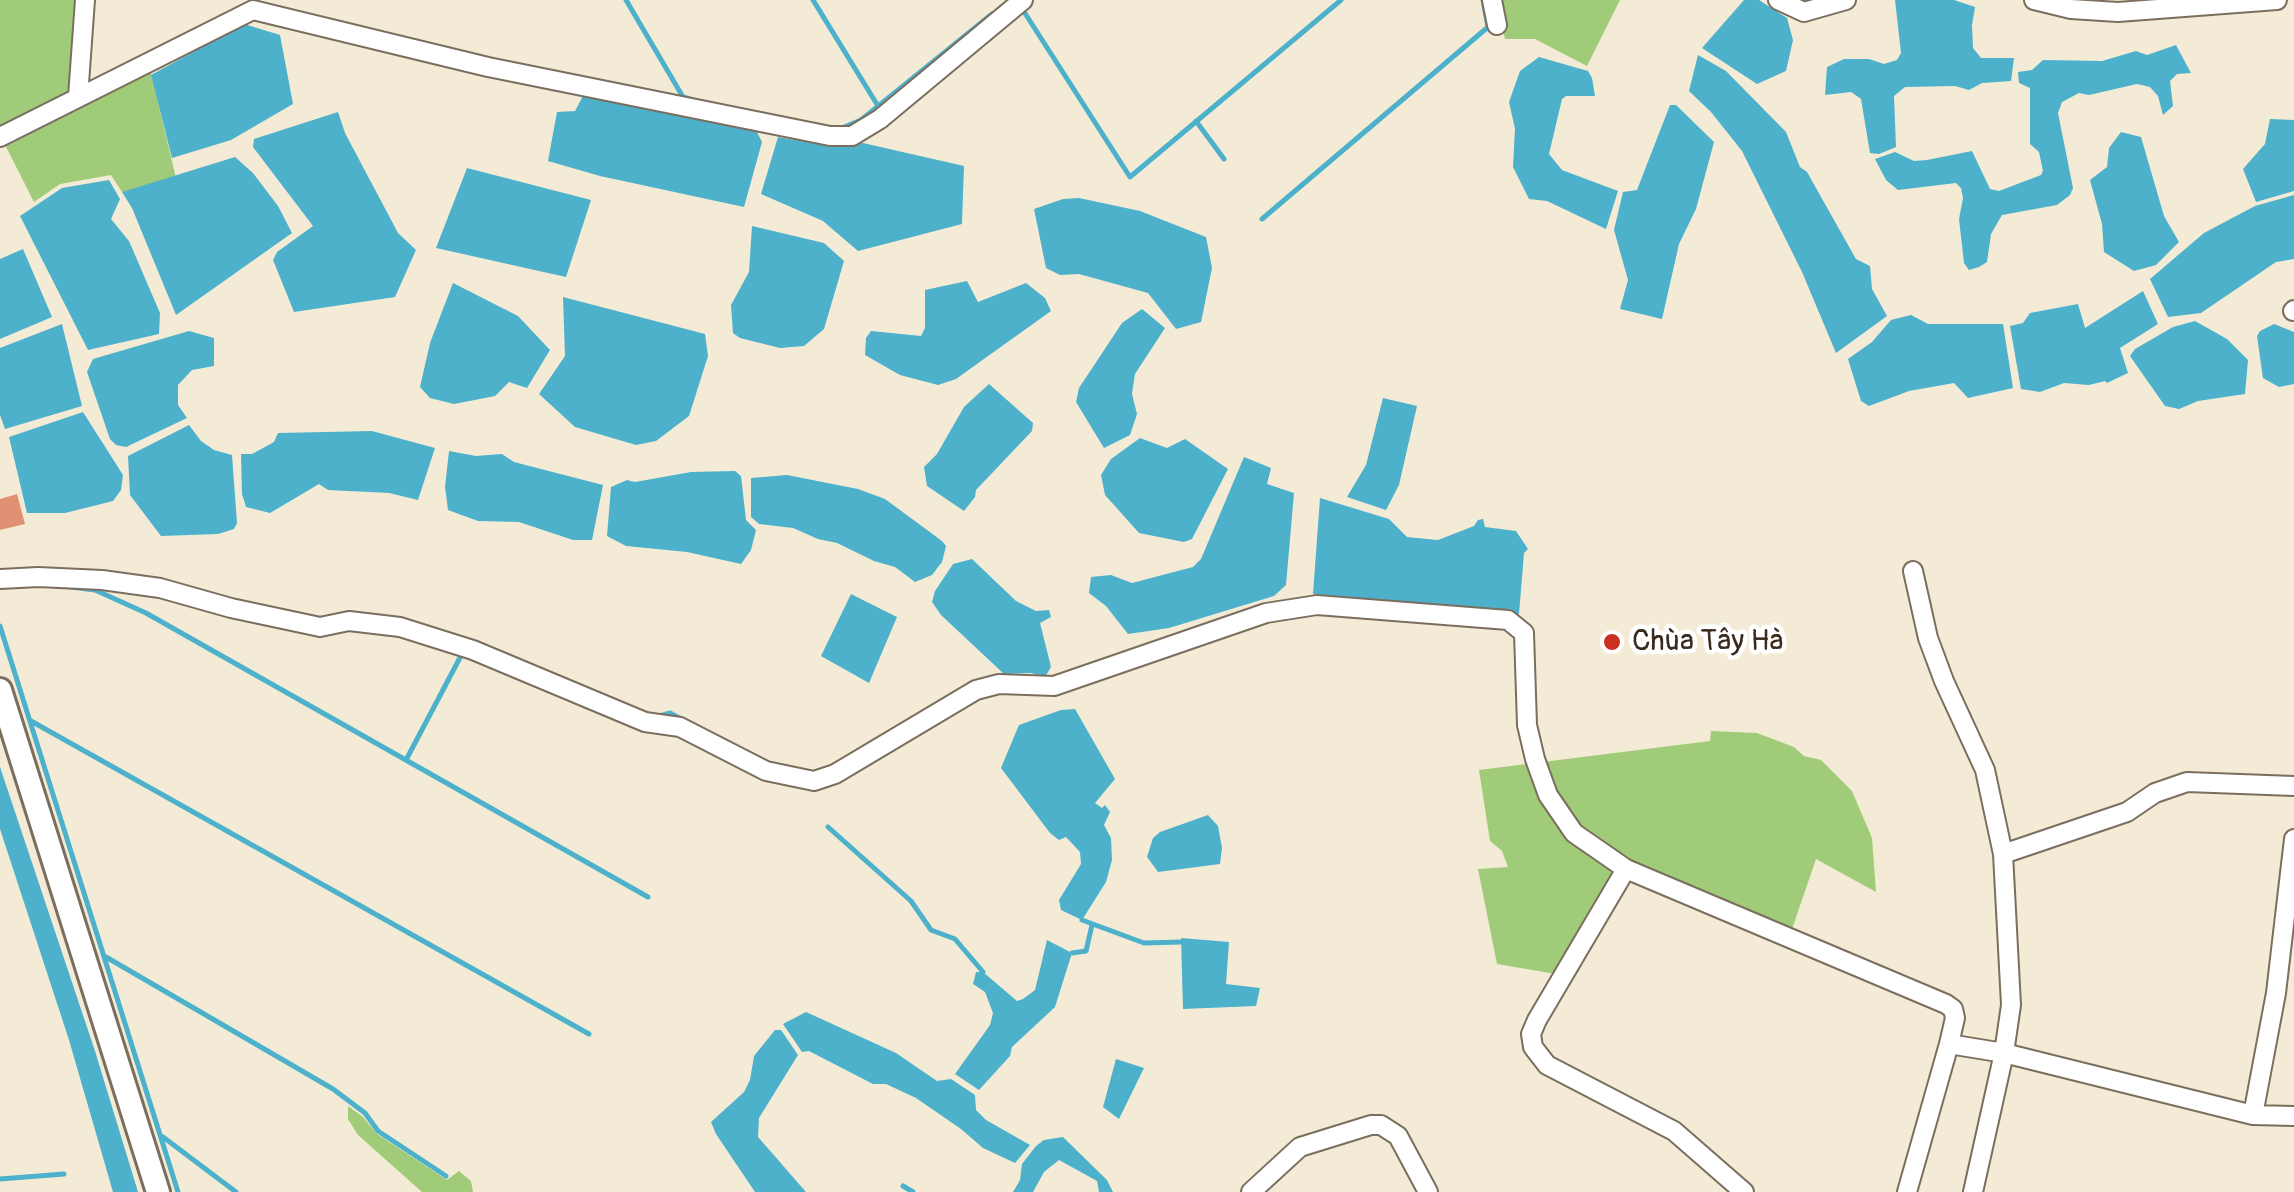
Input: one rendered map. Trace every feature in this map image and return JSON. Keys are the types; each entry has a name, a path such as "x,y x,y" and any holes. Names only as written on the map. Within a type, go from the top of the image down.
{"street":[{"path":"78,98 85,0"},
{"path":"0,137 252,10 488,67 830,136 852,136 880,118 1022,0"},
{"path":"1492,0 1497,25"},
{"path":"1778,0 1804,12 1846,0"},
{"path":"2034,0 2071,9 2118,12 2277,0"},
{"path":"1913,571 1928,638 1985,770 2004,854 2011,1005 1972,1192"},
{"path":"0,579 38,576 102,580 160,588 230,608 320,626 349,621 400,627 473,650 645,722 680,727 766,772 814,781 835,774 976,690 999,684 1054,686 1266,613 1317,605 1508,620 1524,633 1527,725 1548,795 1574,833 1626,869 1953,1009 1955,1018 1906,1192"},
{"path":"0,690 158,1192"},
{"path":"2004,854 2126,812 2170,786 2187,782 2294,786"},
{"path":"2253,1116 2276,993 2294,840"},
{"path":"1626,869 1537,1020 1531,1034 1533,1047 1547,1065 1674,1131 1744,1192"},
{"path":"1948,1044 2004,1053 2253,1116 2294,1116"},
{"path":"1250,1192 1300,1147 1381,1125 1398,1136 1428,1192"}],"green space":[{"path":"0,0 75,0 67,110 150,69 176,178 122,192 111,175 60,184 34,202 0,135"},
{"path":"1496,0 1620,0 1587,66 1535,39 1505,39"},
{"path":"1711,731 1757,733 1821,760 1852,791 1872,838 1876,892 1816,859 1791,932 1624,863 1556,974 1497,964 1478,869 1508,867 1502,851 1490,841 1479,770 1710,741"},
{"path":"348,1106 377,1134 447,1180 459,1171 471,1181 473,1192 422,1192 358,1135 348,1119"}],"water":[{"path":"1744,0 1759,0 1787,18 1793,40 1786,71 1757,84 1702,48"},
{"path":"1895,0 1954,0 1975,7 1973,48 1981,58 2014,58 2011,81 1982,83 1969,90 1955,86 1905,87 1894,96 1896,147 1870,153 1861,99 1851,92 1825,95 1827,67 1844,59 1869,59 1884,64 1897,60 1901,53"},
{"path":"244,24 280,35 293,104 231,140 172,158 151,75"},
{"path":"2176,45 2191,73 2177,74 2170,81 2173,106 2163,115 2158,96 2150,87 2137,84 2089,95 2079,93 2062,102 2058,113 2073,188 2070,195 2057,205 2002,215 1991,234 1987,262 1979,267 1969,270 1964,263 1959,219 1961,188 1956,183 1898,190 1886,180 1875,159 1895,152 1914,161 1972,151 1990,189 1999,191 2043,171 2039,152 2030,144 2030,88 2019,83 2018,72 2032,70 2043,60 2102,61 2136,51 2147,55"},
{"path":"1698,55 1726,71 1786,132 1800,167 1807,172 1856,259 1870,266 1872,289 1887,316 1836,353 1802,272 1742,151 1689,91"},
{"path":"1539,57 1588,71 1592,78 1595,96 1562,99 1549,154 1562,170 1618,191 1606,229 1547,201 1529,199 1513,167 1515,129 1509,102 1520,71"},
{"path":"584,94 756,130 762,142 744,207 548,161 557,112 575,111"},
{"path":"1670,105 1676,105 1714,142 1696,209 1679,244 1662,319 1620,309 1628,280 1614,230 1623,192 1637,190"},
{"path":"338,112 345,133 398,233 416,250 395,297 294,312 273,260 277,252 313,226 253,147 254,139"},
{"path":"2270,119 2294,120 2294,191 2256,202 2243,169 2265,144"},
{"path":"2121,132 2141,137 2164,216 2179,242 2156,265 2134,271 2104,252 2102,224 2090,180 2107,167 2109,148"},
{"path":"778,137 834,147 863,143 964,166 962,224 858,251 823,221 761,194"},
{"path":"235,157 278,206 292,233 176,315 122,192"},
{"path":"467,168 591,200 566,277 436,248"},
{"path":"109,180 120,199 111,219 129,241 160,313 159,334 88,350 20,216 62,188"},
{"path":"2294,195 2294,259 2276,262 2201,313 2168,317 2150,279 2204,233 2255,206"},
{"path":"1079,198 1140,211 1206,237 1212,268 1201,322 1176,329 1148,293 1079,274 1060,275 1046,268 1034,209"},
{"path":"752,226 824,243 844,261 824,329 804,346 780,348 733,333 731,305 749,272"},
{"path":"23,249 52,317 0,339 0,259"},
{"path":"967,281 978,302 1026,283 1045,298 1051,311 956,379 938,385 900,375 865,355 866,338 871,331 921,336 925,328 925,290"},
{"path":"453,283 518,316 550,350 527,388 509,382 495,396 454,404 430,398 420,387 430,343"},
{"path":"2143,291 2158,324 2120,348 2128,373 2107,383 2064,383 2040,392 2021,389 2010,326 2023,323 2030,313 2078,304 2085,328"},
{"path":"563,297 705,334 708,356 689,416 656,441 636,445 575,427 539,394 565,356"},
{"path":"1142,309 1165,328 1135,374 1132,394 1137,414 1130,435 1104,448 1076,402 1079,388 1122,323"},
{"path":"1911,315 1928,324 2003,324 2013,388 1968,398 1954,383 1909,391 1869,406 1861,401 1848,359 1872,342 1891,320"},
{"path":"2195,321 2227,339 2248,360 2245,394 2198,401 2179,409 2165,406 2130,356 2135,349 2173,327"},
{"path":"62,324 82,406 5,429 0,415 0,348"},
{"path":"2274,324 2294,332 2294,384 2279,387 2263,378 2257,336"},
{"path":"189,331 214,338 214,366 192,370 178,385 178,405 187,418 126,447 116,445 110,439 87,372 93,359"},
{"path":"989,384 1033,423 1032,431 976,490 964,511 927,486 924,467 937,454 964,407"},
{"path":"1383,398 1417,406 1399,485 1386,510 1347,497 1366,465"},
{"path":"83,412 123,475 121,490 113,501 65,513 27,513 9,437"},
{"path":"189,425 201,441 232,455 237,523 234,529 218,534 161,536 130,495 128,456"},
{"path":"372,431 435,448 418,500 389,493 328,490 319,484 270,513 246,507 241,454 252,454 274,442 278,433"},
{"path":"1140,438 1167,448 1185,439 1228,469 1192,539 1184,542 1139,533 1105,495 1101,475 1111,459"},
{"path":"449,451 476,456 502,454 514,462 603,485 592,540 573,540 519,522 478,521 448,510 445,487"},
{"path":"1244,457 1271,468 1267,484 1294,493 1286,585 1274,596 1169,628 1128,634 1106,606 1089,593 1091,577 1111,575 1132,583 1193,567 1201,559"},
{"path":"735,471 741,476 746,520 756,530 751,550 741,564 687,552 626,546 607,536 611,487 627,480"},
{"path":"787,475 858,489 885,499 942,541 946,546 942,562 932,575 915,582 895,567 837,543 793,528 759,524 751,517 751,478"},
{"path":"1320,498 1389,519 1407,537 1438,540 1483,519 1485,527 1516,531 1528,549 1524,553 1519,614 1313,594"},
{"path":"972,559 1016,601 1036,611 1049,610 1051,617 1040,623 1051,667 1045,677 1004,674 932,602 953,564"},
{"path":"851,594 897,617 869,683 821,656"},
{"path":"1075,709 1115,779 1095,803 1102,808 1105,805 1110,812 1104,825 1111,838 1112,860 1106,882 1082,920 1061,910 1059,900 1081,864 1080,852 1066,837 1059,840 1050,833 1001,768 1019,725"},
{"path":"0,767 138,1192 113,1192 69,1040 0,829"},
{"path":"1208,815 1218,826 1220,864 1158,872 1147,857 1153,838"},
{"path":"1181,938 1229,942 1226,984 1260,988 1256,1006 1183,1009"},
{"path":"1047,940 1072,953 1055,1007 1012,1047 1010,1056 979,1090 955,1074 990,1025 993,1013 985,992 973,984 976,972 983,972 1017,1001 1023,999 1035,990"},
{"path":"806,1012 896,1053 937,1081 951,1079 975,1095 976,1110 986,1120 1030,1145 1015,1163 983,1148 916,1098 886,1084 873,1084 809,1051 802,1052 783,1024"},
{"path":"775,1030 781,1030 798,1055 759,1118 758,1137 806,1192 755,1192 711,1122 744,1092 754,1056"},
{"path":"1116,1059 1144,1068 1119,1119 1103,1107"},
{"path":"1063,1137 1107,1180 1113,1192 1099,1192 1097,1181 1059,1160 1044,1172 1033,1192 1013,1192 1022,1164 1036,1146 1044,1140"}],"building":[{"path":"17,494 25,524 0,530 0,499"}],"waterway":[{"path":"626,0 683,97 690,99"},
{"path":"813,0 878,106"},
{"path":"1021,7 1130,177 1341,0"},
{"path":"1262,219 1488,27 1483,0"},
{"path":"842,128 861,120 992,14"},
{"path":"1196,121 1224,159"},
{"path":"63,586 95,590 146,613 648,897"},
{"path":"0,626 178,1192"},
{"path":"406,760 463,652"},
{"path":"656,717 670,713 683,720"},
{"path":"31,721 589,1034"},
{"path":"828,827 911,901 931,930 955,939 983,972"},
{"path":"1082,920 1144,943 1181,942"},
{"path":"1072,953 1086,951 1092,925"},
{"path":"106,957 333,1089 365,1113 378,1131 446,1176"},
{"path":"163,1137 236,1192"},
{"path":"0,1179 64,1174"},
{"path":"903,1186 913,1192"}],"place":[{"name":"Chùa Tây Hà","path":"1612,642"}]}
